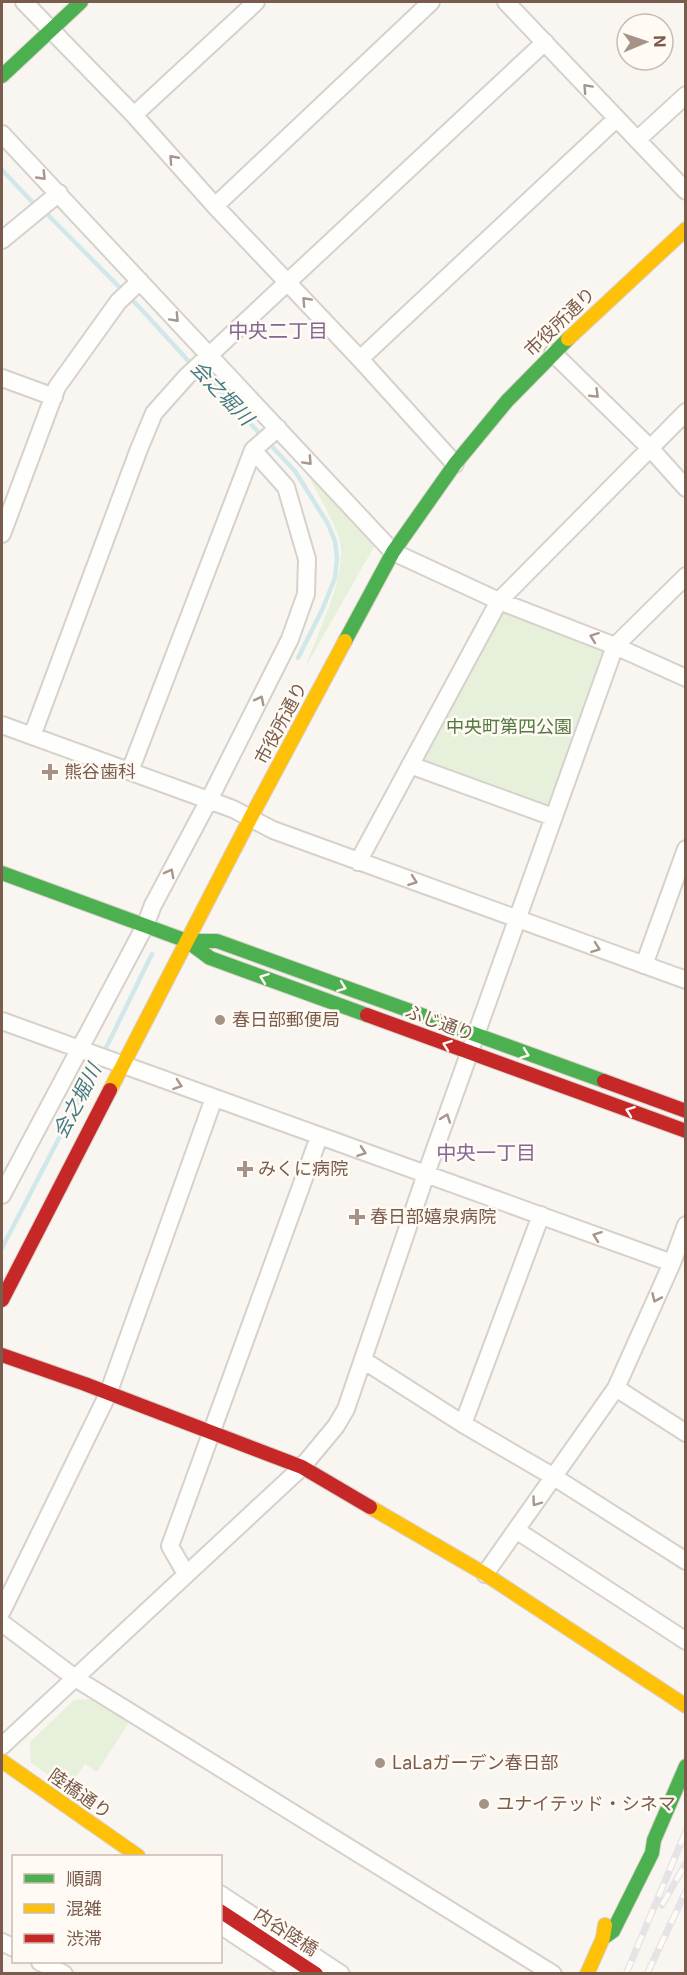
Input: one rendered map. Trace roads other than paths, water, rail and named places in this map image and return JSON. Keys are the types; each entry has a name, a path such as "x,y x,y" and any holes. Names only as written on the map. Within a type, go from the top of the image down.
{"street":[{"path":"24,2 134,115 215,206 360,359 455,464"},
{"path":"2,76 81,2"},
{"path":"134,115 256,2"},
{"path":"215,206 431,2"},
{"path":"506,2 686,191"},
{"path":"32,736 154,413 187,376 545,42"},
{"path":"637,140 686,95"},
{"path":"360,359 616,119"},
{"path":"2,134 55,196 393,552 499,601 615,646 686,678"},
{"path":"2,240 55,196"},
{"name":"市役所通り","path":"2,1300 182,939 251,818 393,552 455,464 507,401 553,352 686,229"},
{"path":"2,534 57,387 118,302 138,284"},
{"path":"553,352 650,448 686,488"},
{"path":"2,378 54,397"},
{"path":"358,862 499,601 686,412"},
{"path":"130,771 256,447 276,430"},
{"path":"2,1195 148,927 153,905 212,801 290,639 306,594 307,559 286,487 256,447"},
{"path":"2,1746 302,1467 336,1426 346,1409 426,1174 615,646 686,576"},
{"path":"2,725 233,809 265,826 358,862 686,980"},
{"path":"410,765 554,817"},
{"path":"644,965 686,849"},
{"name":"ふじ通り","path":"2,873 182,939 210,958 686,1131"},
{"name":"ふじ通り","path":"182,939 217,941 686,1111"},
{"path":"2,1021 672,1263"},
{"path":"2,1611 108,1394 214,1098"},
{"path":"186,1574 170,1546 319,1137"},
{"path":"463,1424 541,1215"},
{"path":"485,1574 616,1388 672,1263 686,1225"},
{"path":"2,1355 85,1384 302,1467 485,1574 686,1706"},
{"path":"363,1360 463,1424 554,1477 686,1562"},
{"path":"616,1388 686,1433"},
{"path":"516,1530 686,1641"},
{"path":"2,1623 75,1677 553,1974"},
{"name":"陸橋通り","path":"2,1761 135,1855"},
{"path":"587,1974 603,1938 608,1916 645,1848 654,1840 686,1766"},
{"path":"222,1895 341,1974"},
{"path":"228,1923 294,1974"},
{"name":"内谷陸橋","path":"228,1923 316,1974"},
{"path":"42,1963 64,1974"}],"waterway":[{"name":"会之堀川","path":"2,170 37,207"},
{"name":"会之堀川","path":"44,211 143,311 192,365"},
{"name":"会之堀川","path":"199,369 295,471 328,524 335,541 337,558 335,578 298,658"},
{"name":"会之堀川","path":"103,1054 152,954"},
{"name":"会之堀川","path":"2,1248 99,1061"}],"railway":[{"path":"626,1974 686,1831"},
{"path":"662,1905 686,1863"},
{"path":"647,1974 686,1891"}],"place":[{"name":"熊谷歯科","path":"50,772"},
{"name":"春日部郵便局","path":"220,1020"},
{"name":"みくに病院","path":"245,1169"},
{"name":"春日部嬉泉病院","path":"357,1217"},
{"name":"LaLaガーデン春日部","path":"380,1763"},
{"name":"ユナイテッド・シネマ","path":"484,1804"}],"district":[{"name":"中央二丁目","path":"278,331"},
{"name":"中央一丁目","path":"486,1153"}],"park label":[{"name":"中央町第四公園","path":"509,727"}]}
